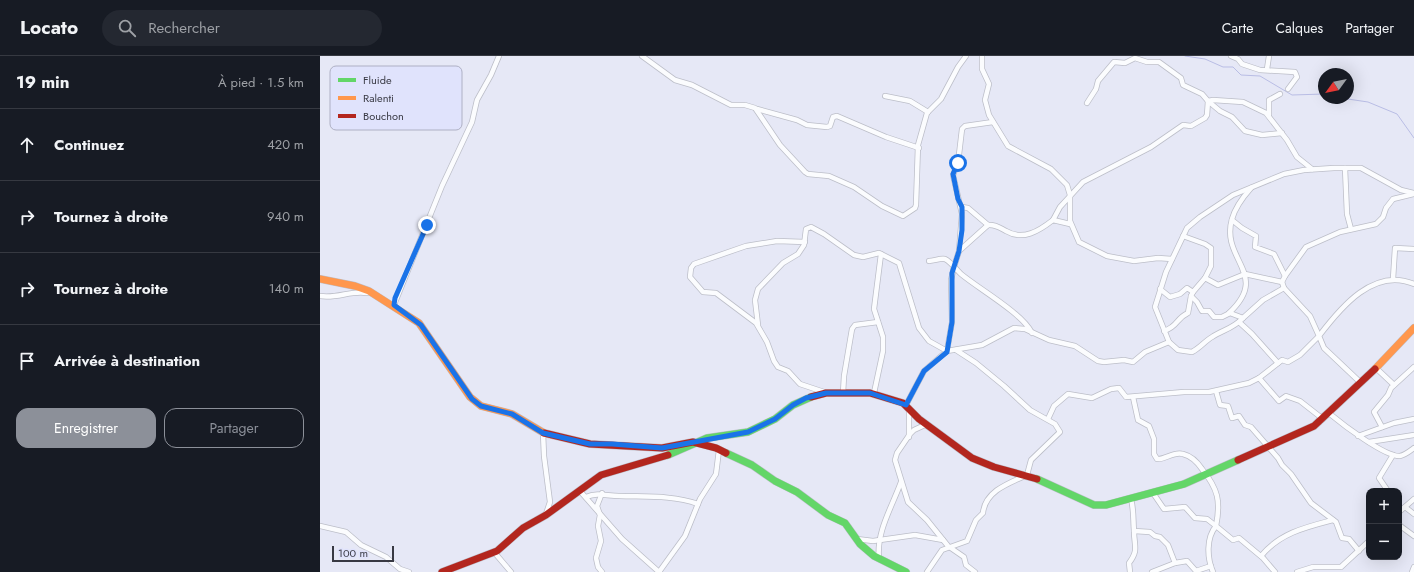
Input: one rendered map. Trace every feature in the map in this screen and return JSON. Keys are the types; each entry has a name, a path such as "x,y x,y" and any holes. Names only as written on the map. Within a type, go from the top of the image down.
{"street":[{"path":"394,305 442,186 472,122 476,100 492,74 498,56"},
{"path":"642,56 675,80 692,85 731,105 745,105 797,120 807,125 827,127 830,126 833,117 837,116 886,137 918,148"},
{"path":"757,109 780,145 805,172 831,177 854,187 882,206 903,216 915,208 916,205 918,148 920,136 928,112 942,99 958,67 966,56"},
{"path":"982,56 982,69 989,84 985,100 987,110 993,122 1008,146 1050,169 1067,185 1070,195 1070,224 1079,242 1108,256 1136,261 1158,258 1172,259"},
{"path":"1231,56 1237,58 1242,64 1260,70 1286,70 1296,73 1296,78 1288,89"},
{"path":"1267,69 1269,56"},
{"path":"1087,103 1096,89 1098,81 1113,62 1117,61 1125,63 1135,58 1147,62 1159,62 1181,78 1183,85 1202,94 1220,111 1232,117 1245,131 1262,135 1282,133"},
{"path":"1269,115 1269,100 1280,94"},
{"path":"885,96 910,101 928,112"},
{"path":"962,207 968,208 988,225 996,225 1012,234 1025,235 1044,228 1053,220 1060,207 1083,182 1151,147 1183,125 1191,126 1205,118 1207,115 1208,101"},
{"path":"1208,101 1243,102 1269,115 1297,157 1312,169"},
{"path":"947,352 952,322 951,290 954,267 959,251 962,207 958,199 953,174 958,163 962,129 965,126 993,122"},
{"path":"1344,168 1347,214 1351,229"},
{"path":"1284,288 1263,300 1239,322 1210,338 1207,342 1192,352 1179,350 1169,342 1155,307 1160,289 1172,259 1187,228 1200,216 1233,195 1252,186 1284,174 1312,169 1361,168 1401,190 1414,194"},
{"path":"1160,289 1169,297 1180,294 1187,288 1202,311 1209,311 1214,317 1222,317 1229,313 1243,296 1247,286 1245,274 1232,242 1232,220 1236,210 1252,186"},
{"path":"1361,383 1324,348 1310,316 1284,288 1282,282 1306,248 1320,240 1351,229 1376,224 1383,217 1385,210 1393,199 1414,194"},
{"path":"1053,220 1070,224"},
{"path":"1232,220 1256,236 1254,247 1273,254 1285,276"},
{"path":"959,251 988,225"},
{"path":"828,393 800,384 788,371 778,366 774,361 758,325 755,300 758,290 783,263 798,254 805,242 806,229 811,227 824,234 854,255 863,257 875,253 899,263 919,328 929,341 947,352"},
{"path":"1164,331 1174,327 1180,317 1188,312 1192,294 1212,266 1211,248 1205,244 1183,236"},
{"path":"758,325 716,293 703,292 691,278 692,266 746,246 777,241 805,242"},
{"path":"1393,279 1395,248 1414,249"},
{"path":"874,393 880,372 883,351 883,337 874,310 880,254"},
{"path":"929,261 943,259 1027,324 1032,333"},
{"path":"1204,278 1218,285 1245,274 1282,282"},
{"path":"320,279 358,286 380,296 421,325 472,399 481,406 512,414 543,433 590,444 664,448 696,442 719,450 752,465 775,481 797,492 828,515 845,523 863,546 879,559 906,572"},
{"path":"1048,419 1054,406 1068,394 1092,398 1111,389 1119,388 1124,397 1133,397 1180,392 1216,391 1249,383 1259,378 1282,360 1288,362 1296,358 1319,336 1337,313 1353,298 1378,282 1393,279 1404,280 1414,284"},
{"path":"320,296 335,297 359,292 380,296"},
{"path":"1229,313 1243,318"},
{"path":"844,392 844,376 852,328 855,325 878,322"},
{"path":"1239,322 1278,363"},
{"path":"909,437 907,406 924,371 947,352 982,344 1014,328 1025,329 1047,340 1076,346 1096,360 1104,362 1124,360 1134,362 1145,352 1169,342"},
{"path":"442,572 453,570 494,552 523,528 546,515 607,472 663,457 711,437 748,432 775,419 793,405 806,398 828,393 874,393 907,406 919,419 972,458 994,467 1026,475 1094,505 1106,505 1132,499 1184,484 1314,426 1330,414 1414,328"},
{"path":"927,572 939,552 948,546 967,541 976,520 983,513 983,507 992,495 998,489 1026,475 1031,460 1060,432 1059,428 1048,419 1030,410 976,363 956,350"},
{"path":"1376,368 1394,385"},
{"path":"1382,427 1374,412 1394,385 1413,369"},
{"path":"1259,378 1279,401 1286,396 1298,400 1323,419"},
{"path":"1216,391 1220,404 1228,407 1232,418 1239,416 1244,424 1251,427 1268,446 1311,503 1333,520 1337,524 1342,538 1348,539 1359,551"},
{"path":"1133,397 1138,420 1149,426 1154,439 1154,454 1157,459 1183,454 1195,461 1214,485 1217,493 1219,510 1208,552 1210,566 1214,572"},
{"path":"1330,414 1358,436 1393,455 1403,455 1414,448"},
{"path":"1358,436 1382,427 1414,419"},
{"path":"926,424 914,430 895,458 901,482 908,502 927,520 948,546 964,557 966,565 976,572"},
{"path":"543,433 544,462 549,483 550,502 546,515"},
{"path":"1369,442 1414,434"},
{"path":"580,491 622,539 659,572 685,536 698,504 716,474 719,450"},
{"path":"1386,488 1379,478 1393,455"},
{"path":"879,559 880,540 901,482"},
{"path":"1153,493 1164,509 1185,507 1195,518 1206,519 1233,540 1239,538 1261,556 1275,572"},
{"path":"586,497 602,494 616,496 677,498 698,504"},
{"path":"602,494 597,506 600,515 598,526 601,541 596,558 598,567 602,572"},
{"path":"1402,510 1414,498"},
{"path":"1130,572 1129,563 1135,556 1136,548 1132,499"},
{"path":"1405,507 1414,514"},
{"path":"1261,556 1271,546 1291,532 1333,520"},
{"path":"320,526 346,532 362,545 386,557 394,565 398,572"},
{"path":"1402,527 1414,536"},
{"path":"1134,531 1150,532 1154,536 1160,537 1168,545 1175,563"},
{"path":"857,539 868,541 908,535 943,540"},
{"path":"1297,572 1313,567 1335,570 1342,567 1366,544"},
{"path":"494,552 511,572"},
{"path":"1152,572 1175,563 1187,561 1196,571 1210,566"},
{"path":"394,565 409,572"},
{"path":"595,572 598,567"},
{"path":"1412,572 1414,567"}],"waterway":[{"path":"1185,56 1205,59 1223,67 1233,67 1241,75 1260,76 1292,95 1318,94"},
{"path":"1354,100 1368,102 1397,114 1414,138"}],"traffic: fast":[{"path":"668,455 707,438 748,432 775,419 793,405 811,397"},
{"path":"726,453 752,465 775,481 797,492 828,515 845,523 860,544 874,556 906,572"},
{"path":"1037,479 1094,505 1106,505 1184,484 1238,460"}],"traffic: slow":[{"path":"320,279 355,286 369,291 419,323 470,397 481,406 512,414 544,433"},
{"path":"1375,369 1414,328"}],"traffic: jam":[{"path":"1238,460 1314,426 1375,369"},
{"path":"811,397 826,393 870,393 903,403 919,419 972,458 994,467 1037,479"},
{"path":"544,433 590,444 662,448 693,442 716,448 726,453"},
{"path":"442,572 497,551 523,528 546,515 601,475 668,455"}],"route":[{"path":"427,225 395,298 394,305 421,325 435,347 477,404 484,407 507,411 543,433 590,444 664,448 677,444 696,442 711,437 729,436 748,432 771,422 793,405 806,398 826,393 848,392 877,394 906,405 924,371 928,366 947,352 952,322 951,280 959,251 962,230 962,207 958,199 957,187 953,174 958,163"}]}
